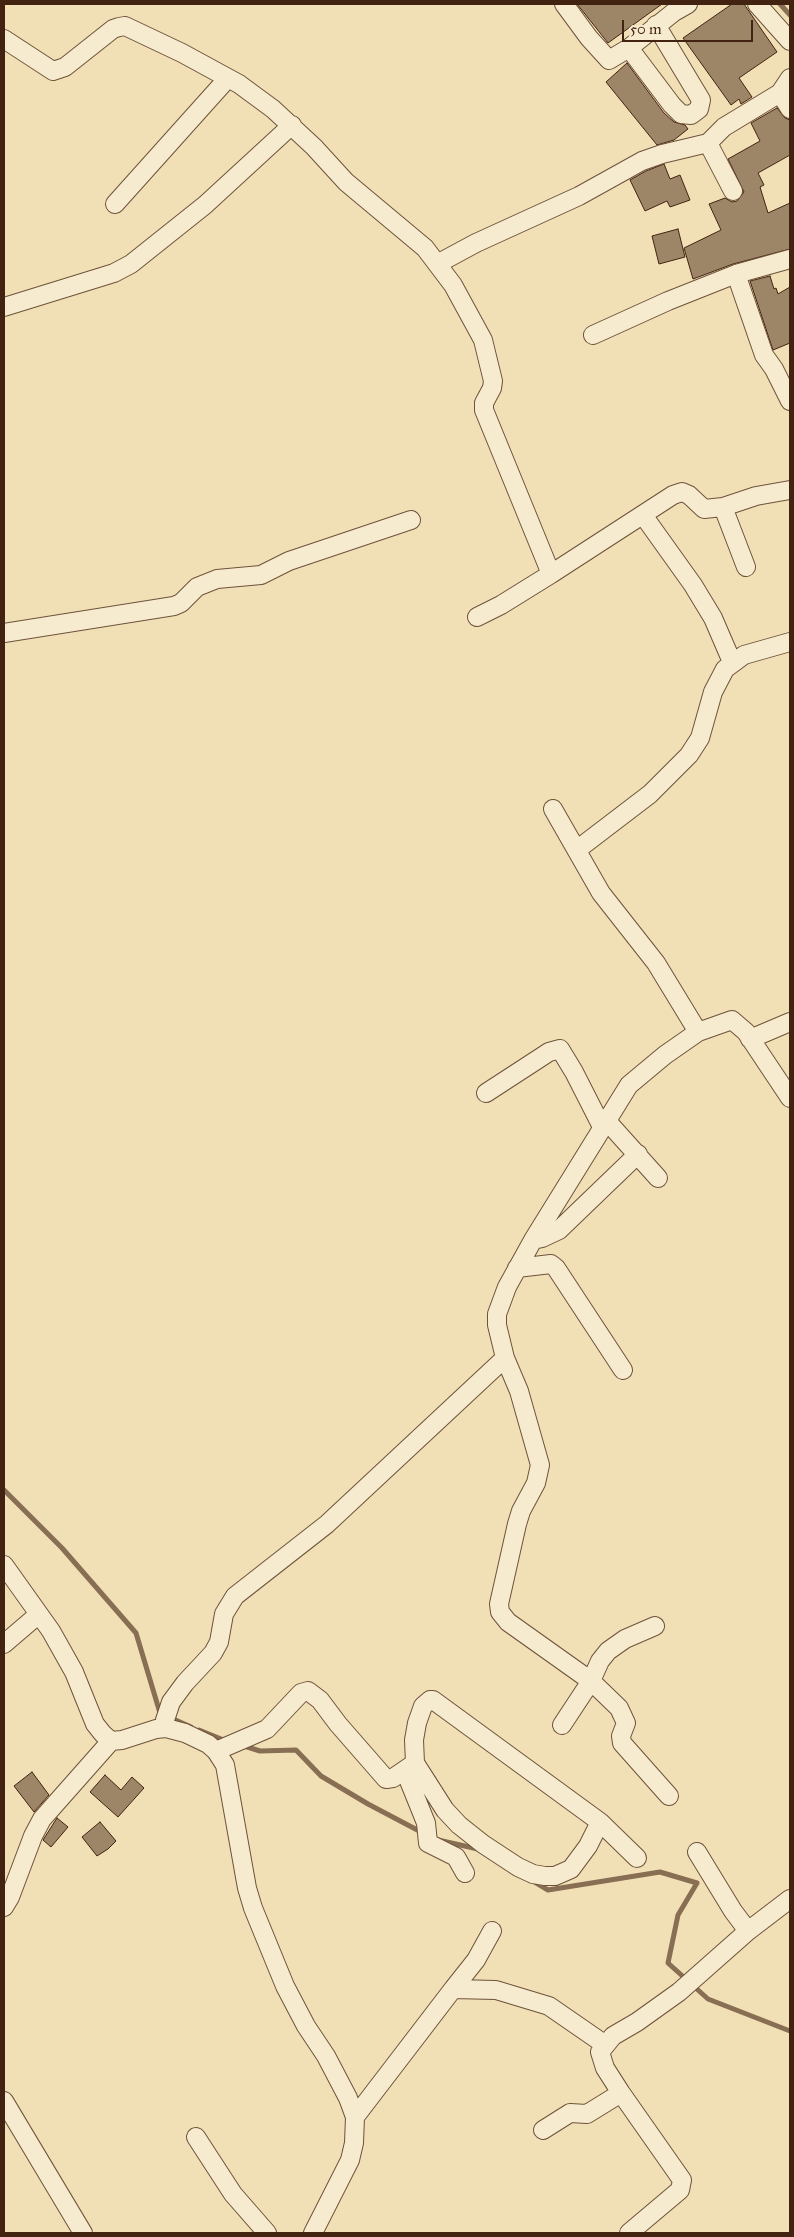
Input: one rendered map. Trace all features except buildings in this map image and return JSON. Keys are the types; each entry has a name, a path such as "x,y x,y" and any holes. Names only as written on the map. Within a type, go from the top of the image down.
{"street":[{"path":"564,4 609,60 629,48 676,6"},
{"path":"757,4 790,41"},
{"path":"629,48 681,114 690,115 699,109 701,100 656,25"},
{"path":"4,39 49,69 59,71 113,29 125,26 228,78 250,92 292,125 346,182 425,248 465,304 483,340 493,381 492,388 484,403 484,410 551,574"},
{"path":"115,204 228,78"},
{"path":"437,264 476,243 579,196 642,161 708,142 724,127 785,86 790,109"},
{"path":"4,307 114,273 131,264 205,205 292,125"},
{"path":"708,142 733,191"},
{"path":"593,335 668,301 736,274 790,259"},
{"path":"736,274 764,355 774,369 790,401"},
{"path":"477,617 501,605 674,495 682,492 689,495 704,509 723,508 756,496 790,490"},
{"path":"723,508 746,567"},
{"path":"643,514 693,585 713,618 732,662"},
{"path":"4,633 174,606 181,603 197,587 223,576 247,577 260,575 288,561 411,520"},
{"path":"578,849 650,794 689,755 700,738 713,692 720,676 732,662 744,655 790,642"},
{"path":"553,809 578,849 601,893 656,963 698,1032"},
{"path":"669,1796 622,1743 621,1736 626,1726 624,1715 612,1700 591,1681 508,1622 500,1612 499,1604 517,1524 521,1511 536,1482 540,1466 519,1391 505,1358 497,1325 497,1314 516,1268 604,1123 629,1085 664,1055 698,1032 732,1020 739,1024 790,1098"},
{"path":"750,1039 790,1022"},
{"path":"486,1093 549,1052 560,1049 604,1123 638,1154 658,1178"},
{"path":"533,1240 559,1230 638,1154"},
{"path":"516,1268 551,1264 556,1268 623,1370"},
{"path":"165,1724 171,1702 185,1683 213,1653 219,1642 224,1614 235,1596 327,1524 505,1358"},
{"path":"4,1565 51,1631 74,1672 95,1724 111,1741"},
{"path":"4,1644 39,1614"},
{"path":"562,1725 591,1681 600,1661 608,1651 625,1639 655,1626"},
{"path":"4,1907 10,1897 33,1836 42,1820 111,1741 165,1724 220,1749 267,1729 301,1693 308,1691 320,1700 382,1776 389,1780 410,1767"},
{"path":"465,1873 456,1857 428,1843 426,1823 410,1767 417,1723 423,1706 430,1700 433,1700 600,1822 637,1858"},
{"path":"220,1749 229,1780 247,1888 253,1908 285,1986 306,2026 326,2056 348,2098 355,2117 354,2143 350,2160 313,2233"},
{"path":"410,1767 459,1825 482,1844 518,1867 534,1874 555,1876 570,1869 588,1846 600,1822"},
{"path":"698,1852 733,1911 748,1931"},
{"path":"629,2233 680,2190 682,2180 621,2093 600,2052 604,2044 613,2036 637,2022 678,1992 748,1931 790,1899"},
{"path":"355,2117 476,1960 492,1931"},
{"path":"453,1989 496,1990 549,2006 604,2044"},
{"path":"543,2130 570,2113 586,2114 621,2093"},
{"path":"4,2101 83,2233"},
{"path":"196,2137 233,2194 267,2233"}],"waterway":[{"path":"780,4 790,15"},
{"path":"4,1490 62,1548 136,1633 160,1713 191,1727"},
{"path":"199,1730 226,1741"},
{"path":"241,1745 260,1751 296,1750 321,1776 368,1804 423,1833"},
{"path":"438,1840 478,1849"},
{"path":"533,1881 548,1890 660,1872 697,1883 678,1915 668,1963 708,1999 790,2031"}]}
